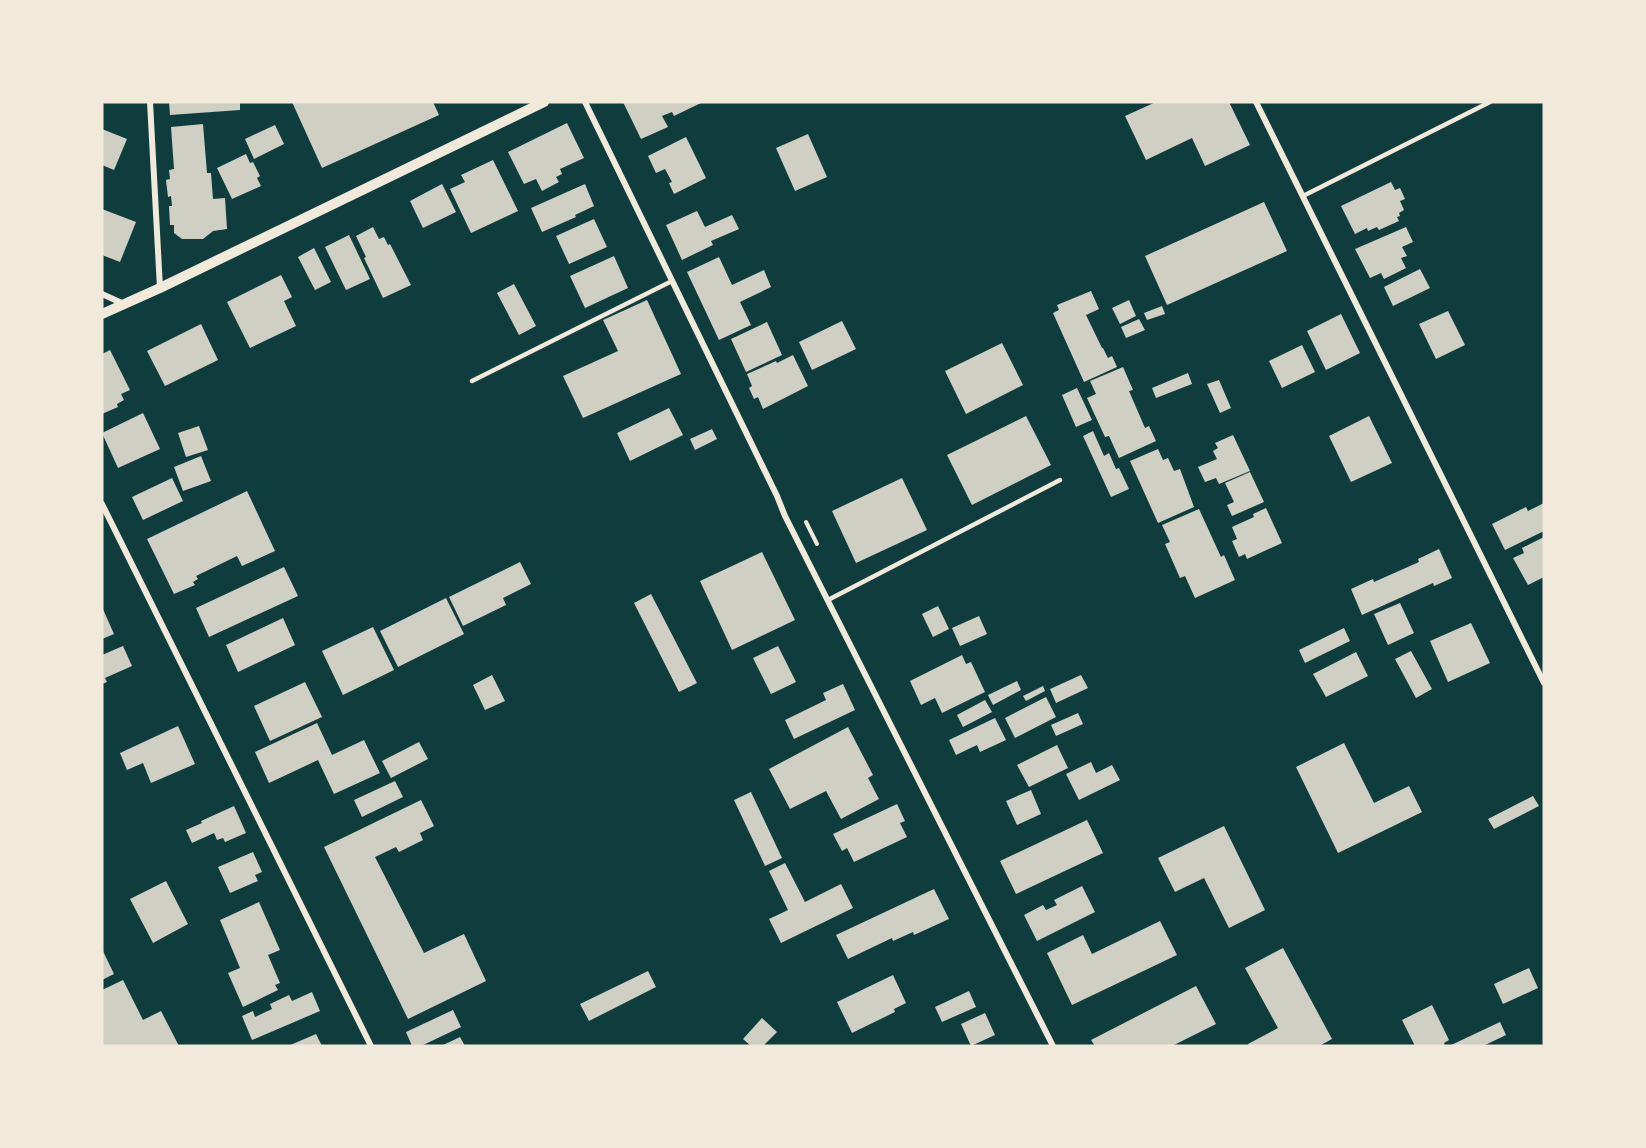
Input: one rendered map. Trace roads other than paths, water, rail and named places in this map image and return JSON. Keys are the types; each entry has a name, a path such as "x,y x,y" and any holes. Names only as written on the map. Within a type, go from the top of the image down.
{"street":[{"path":"150,102 160,288"},
{"path":"102,314 544,102"},
{"path":"585,102 785,516 1053,1046"},
{"path":"1256,102 1544,683"},
{"path":"102,294 125,304"},
{"path":"102,504 371,1046"}],"lane":[{"path":"1303,196 1490,102"},
{"path":"472,381 672,281"},
{"path":"828,600 1060,480"}]}
